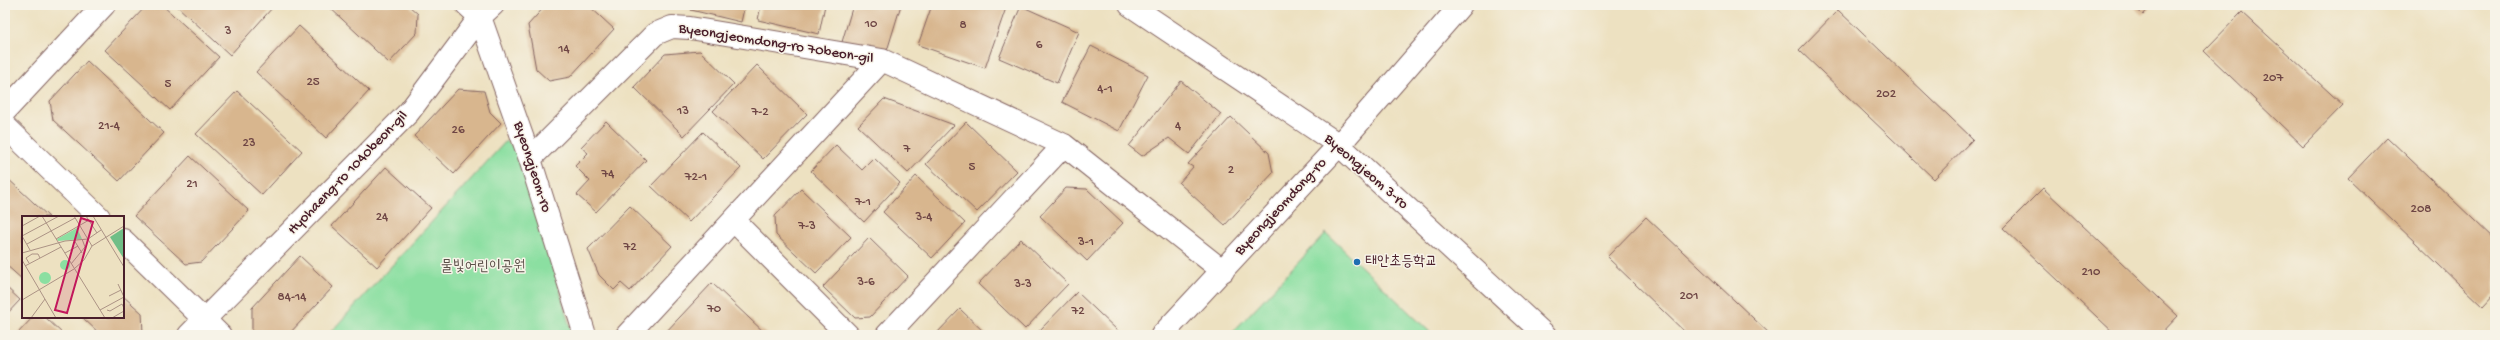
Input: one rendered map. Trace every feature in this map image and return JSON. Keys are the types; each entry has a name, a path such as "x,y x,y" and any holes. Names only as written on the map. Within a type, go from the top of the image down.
{"street":[{"path":"5,111 104,5"},
{"name":"Byeongjeom 3-ro","path":"1130,5 1339,145 1545,335"},
{"name":"Byeongjeomdong-ro","path":"1162,335 1339,145 1461,5"},
{"name":"Byeongjeom-ro","path":"480,9 530,159 585,335"},
{"name":"Hyohaeng-ro 1040beon-gil","path":"189,335 409,112 480,9"},
{"name":"Byeongjeomdong-ro 70beon-gil","path":"530,159 655,34 672,27 882,60 1064,145 1223,271"},
{"name":"Byeongjeomdong-ro 70beon-gil","path":"627,335 882,60"},
{"path":"5,126 98,216"},
{"path":"887,335 1064,145"},
{"path":"734,221 848,335"},
{"path":"124,241 220,335"}],"green space":[{"name":"물빛어린이공원","path":"506,141 523,154 572,335 328,335"},
{"path":"1326,233 1433,335 1230,335"}],"building":[{"path":"147,5 162,5 219,57 170,110 105,50"},
{"path":"176,5 272,5 273,7 230,55"},
{"path":"327,5 408,5 418,14 417,33 389,63"},
{"path":"546,5 588,5 614,29 570,77 549,81 536,69 528,25"},
{"path":"692,5 745,5 741,22 691,10"},
{"path":"761,5 825,5 819,34 758,20"},
{"path":"853,5 901,5 886,54 842,42"},
{"path":"932,5 1007,5 985,68 918,45"},
{"path":"2132,5 2152,5 2143,15"},
{"path":"1021,6 1079,32 1057,83 999,58"},
{"path":"1838,10 1973,139 1934,179 1799,50"},
{"path":"2242,12 2343,105 2303,146 2204,51"},
{"path":"299,26 369,91 326,138 256,72"},
{"path":"1091,46 1148,75 1119,131 1062,102"},
{"path":"700,51 734,84 684,136 634,87 665,54"},
{"path":"87,61 164,133 119,181 53,120 50,101"},
{"path":"757,65 807,114 763,159 713,111"},
{"path":"1181,81 1221,114 1189,154 1169,138 1142,156 1129,146"},
{"path":"458,89 484,91 490,112 501,123 454,174 414,136"},
{"path":"237,91 302,151 262,195 196,134"},
{"path":"884,99 954,125 908,173 858,126"},
{"path":"1231,117 1269,153 1273,173 1225,225 1179,183 1193,167 1188,164"},
{"path":"606,121 646,160 596,212 577,195 590,181 575,166 588,153 581,147"},
{"path":"966,122 1017,171 977,212 926,164"},
{"path":"703,132 741,168 689,222 651,186"},
{"path":"2387,137 2495,240 2495,294 2483,307 2348,178"},
{"path":"836,145 862,170 874,158 900,183 864,222 811,171"},
{"path":"190,156 249,211 201,262 186,264 134,216"},
{"path":"386,167 431,208 377,267 332,226"},
{"path":"5,176 48,216 22,216 22,279 5,264"},
{"path":"916,176 965,223 932,258 883,212"},
{"path":"1066,188 1087,189 1123,223 1087,261 1040,216"},
{"path":"2043,188 2178,316 2160,335 2116,335 2003,228"},
{"path":"801,189 851,237 816,273 776,235 775,216"},
{"path":"630,206 672,246 630,291 621,283 614,290 599,275 588,249"},
{"path":"1646,217 1771,335 1688,335 1607,257"},
{"path":"869,238 908,276 870,317 855,318 823,287"},
{"path":"1021,239 1068,284 1025,329 978,284"},
{"path":"300,256 333,287 288,335 255,335 252,333 252,308"},
{"path":"712,283 767,335 663,335"},
{"path":"5,286 20,300 5,316"},
{"path":"1077,292 1118,331 1115,335 1039,335 1037,333"},
{"path":"124,297 142,313 143,333 141,335 101,335 83,318 124,318"},
{"path":"960,309 987,335 935,335"},
{"path":"32,318 46,318 64,335 16,335"}],"place":[{"name":"태안초등학교","path":"1357,262"}]}
